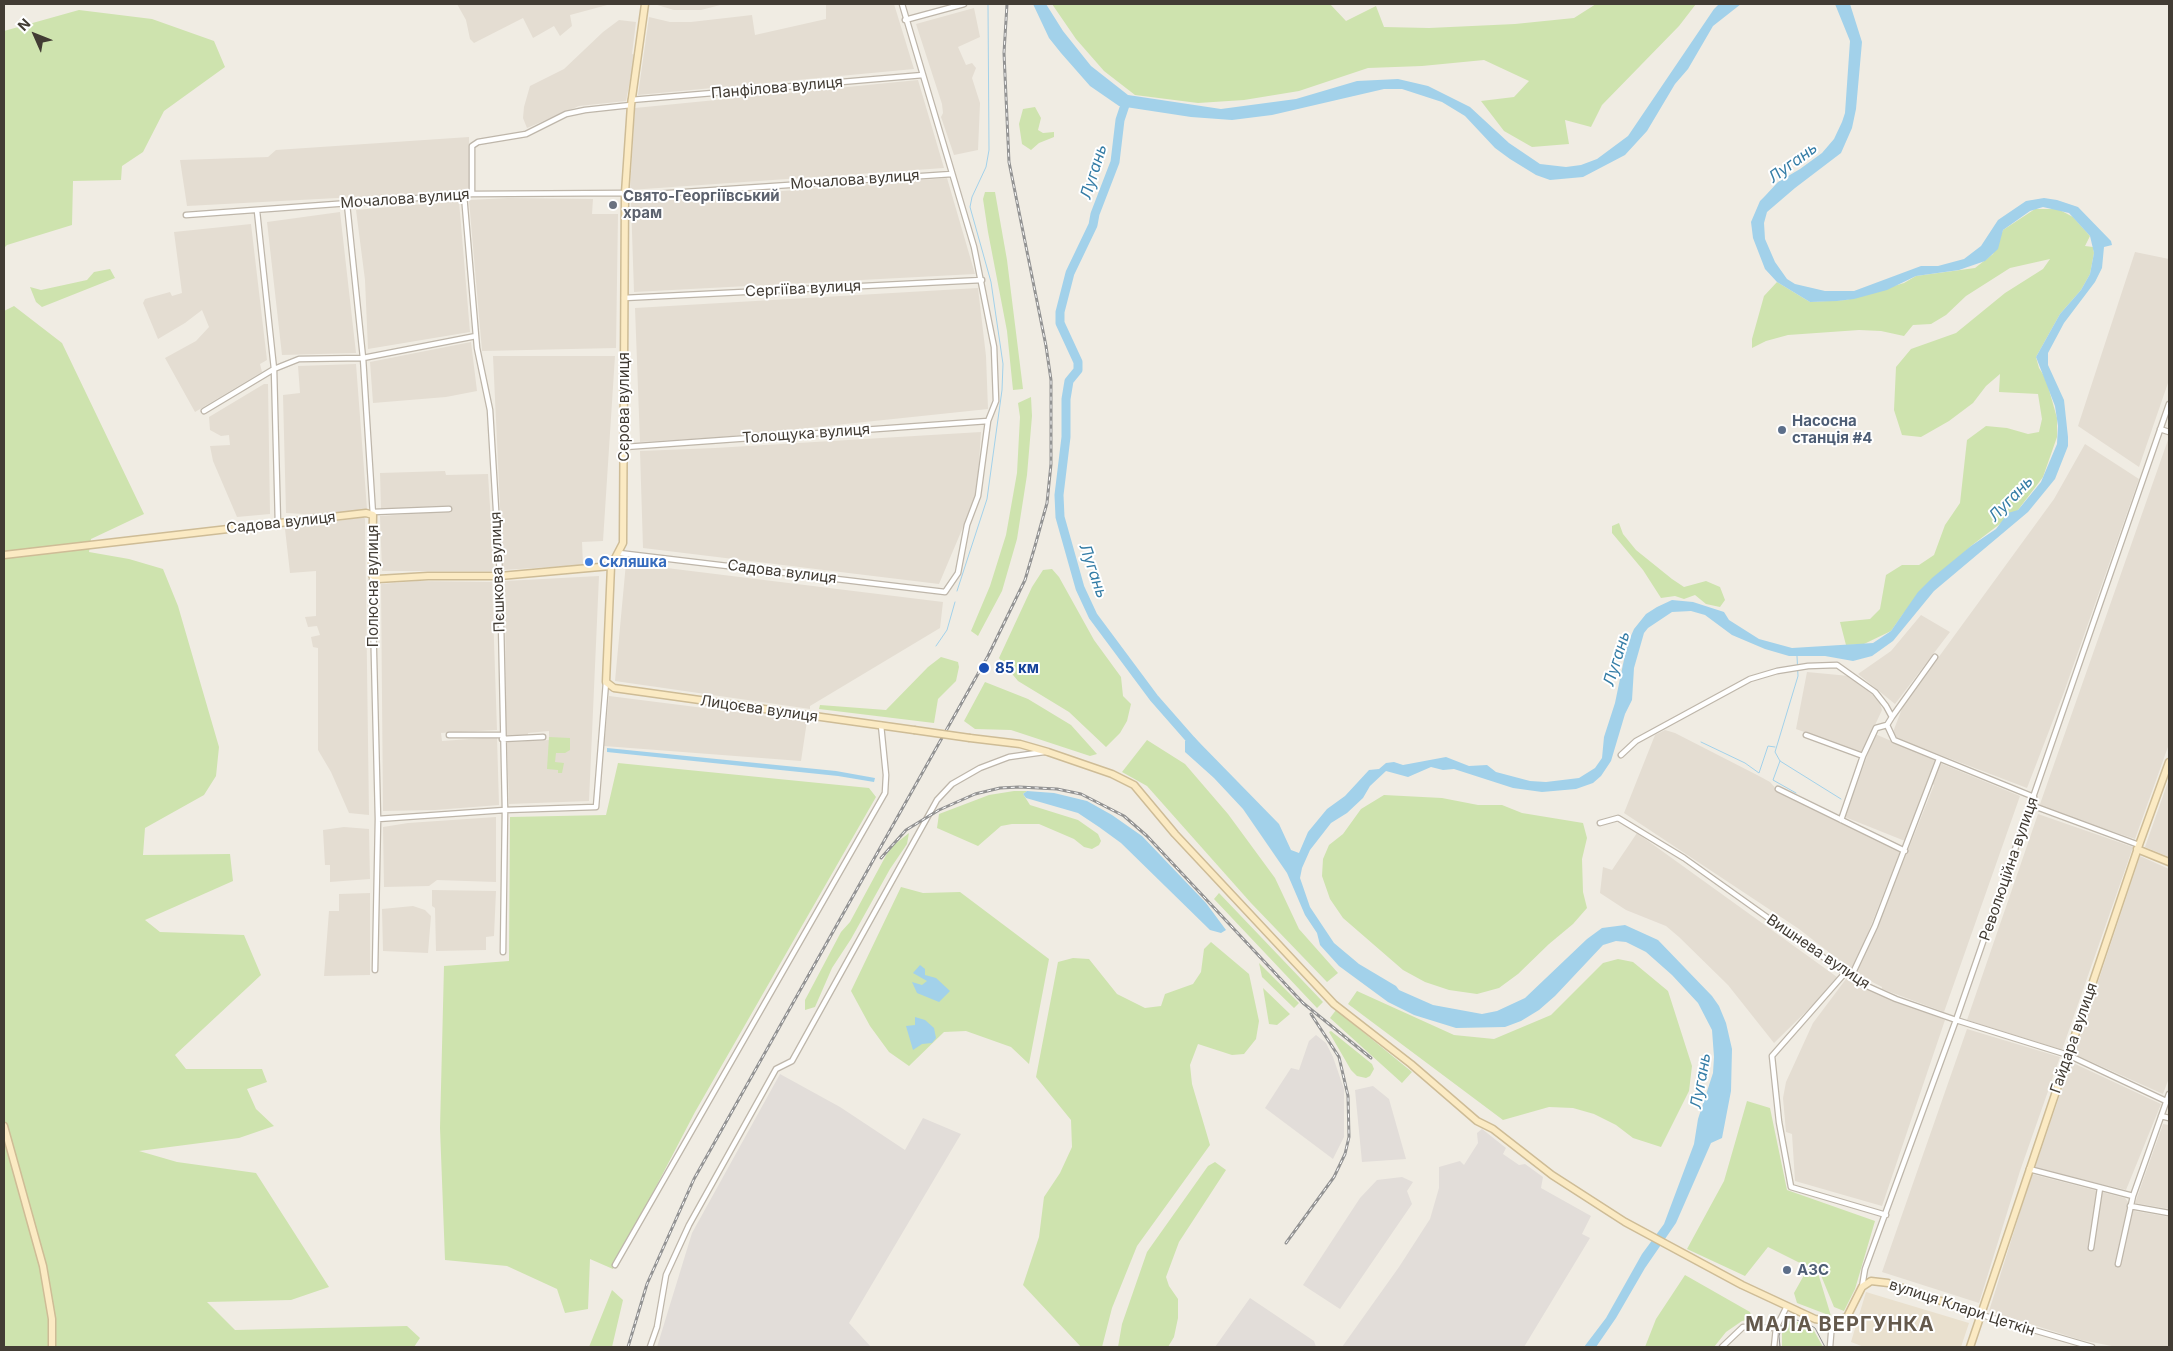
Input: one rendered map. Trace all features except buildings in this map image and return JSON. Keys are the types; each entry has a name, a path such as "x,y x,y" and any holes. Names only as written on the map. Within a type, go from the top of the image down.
{"street":[{"name":"Сєрова вулиця","path":"505,810 596,807 606,682 611,566 623,543 625,195 631,102 645,4"},
{"path":"902,4 982,280 994,348 996,400 988,422"},
{"path":"906,20 964,4"},
{"name":"Панфілова вулиця","path":"472,194 472,146 478,142 526,134 575,112 631,102 923,76"},
{"name":"Мочалова вулиця","path":"186,215 472,194 625,195 952,174"},
{"name":"Пєшкова вулиця","path":"464,195 476,336 490,410 500,576 505,810 503,952"},
{"name":"Полюсна вулиця","path":"347,204 363,358 373,514 372,575 378,819 375,970"},
{"path":"256,211 274,369 278,524"},
{"name":"Сергіїва вулиця","path":"624,298 982,280"},
{"path":"204,410 274,369 299,359 363,358 476,336"},
{"name":"Революційна вулиця","path":"1832,1322 1847,1317 1862,1287 1865,1268 1956,1020 2169,404"},
{"name":"Толощука вулиця","path":"624,447 988,422"},
{"name":"Садова вулиця","path":"619,553 945,592 958,573 967,525 978,496 988,422"},
{"path":"2160,430 2169,432"},
{"path":"373,514 449,509"},
{"name":"Садова вулиця","path":"4,555 373,514"},
{"path":"372,575 378,578 500,576 611,566"},
{"path":"1841,820 1863,756 1876,728 1887,725 1935,657"},
{"path":"1621,755 1636,741 1750,679 1778,671 1808,666 1838,665 1875,692 1892,717"},
{"name":"Лицоєва вулиця","path":"606,682 614,688 1020,744 1112,774 1134,785 1175,834 1334,1004 1410,1064 1477,1121 1493,1129 1552,1175 1625,1222 1672,1249 1815,1319 1832,1322"},
{"path":"616,1265 885,792 886,775 881,725"},
{"path":"1887,725 1894,740 2034,797"},
{"path":"450,734 543,738"},
{"path":"1806,735 1863,756"},
{"path":"650,1347 657,1328 666,1275 690,1225 776,1069 792,1061 937,800 952,784 980,768 1009,757 1048,752"},
{"path":"1851,977 1875,926 1939,759"},
{"name":"Гайдара вулиця","path":"1970,1347 2138,847 2169,762"},
{"path":"1778,789 1905,851"},
{"path":"2031,805 2138,847 2169,862"},
{"path":"378,819 505,810"},
{"name":"Вишнева вулиця","path":"1600,822 1618,818 1684,858 1851,977 1896,999 2068,1055 2166,1101"},
{"path":"1845,973 1772,1056 1778,1122 1791,1187 1886,1215"},
{"path":"2118,1264 2133,1196 2169,1094"},
{"path":"2161,1116 2169,1118"},
{"path":"4,1126 43,1266 52,1319 52,1347"},
{"path":"2029,1169 2133,1196"},
{"path":"2091,1248 2100,1188"},
{"path":"2130,1206 2169,1213"},
{"name":"вулиця Клари Цеткін","path":"1862,1287 1871,1282 1888,1283 2076,1345 2092,1347"},
{"path":"1774,1347 1776,1328 1787,1306"},
{"path":"1830,1347 1832,1322"},
{"path":"1722,1347 1743,1327 1776,1328"}],"shaded area":[{"path":"457,4 611,4 570,15 572,26 560,36 554,26 533,38 523,18 474,43 470,39 466,20"},
{"path":"654,4 724,4 701,10 674,10"},
{"path":"826,4 894,4 914,69 638,95 649,17 670,22 691,22 752,15 755,35 826,19"},
{"path":"974,8 980,37 958,47 966,65 972,63 976,68 972,78 980,103 978,150 954,155 941,117 943,113 942,104 916,24"},
{"path":"619,20 636,22 632,54 635,55 626,101 579,106 527,128 523,118 530,86 564,69 603,32"},
{"path":"918,80 944,168 630,190 635,108"},
{"path":"469,137 469,191 187,206 180,160 268,157 276,150"},
{"path":"947,178 975,274 634,292 631,203"},
{"path":"508,198 593,199 592,214 618,214 616,348 482,351 469,200"},
{"path":"459,201 470,332 368,349 365,280 356,210"},
{"path":"340,212 356,353 282,355 267,222"},
{"path":"251,224 267,360 260,364 262,372 195,412 165,358 196,341 209,327 202,310 158,339 143,303 145,299 170,292 172,296 182,293 174,232"},
{"path":"2135,252 2169,259 2169,380 2139,467 2078,426"},
{"path":"978,288 986,356 988,409 713,438 640,442 635,308"},
{"path":"471,342 477,391 446,397 373,403 370,362"},
{"path":"493,356 615,356 603,541 582,542 583,565 503,570"},
{"path":"356,364 367,509 320,515 286,513 283,395 300,393 298,366"},
{"path":"264,384 268,384 270,514 237,517 213,461 210,446 230,445 229,435 221,436 210,430 209,417"},
{"path":"981,432 977,494 939,584 643,548 640,451"},
{"path":"2169,437 2169,744 2135,839 2039,807"},
{"path":"2085,444 2139,479 2064,692 2027,788 1896,738 1893,732 1903,706 2054,499"},
{"path":"445,471 446,475 488,474 494,571 382,571 380,516 452,511 452,506 381,509 380,473"},
{"path":"364,517 369,815 349,813 331,772 318,750 318,648 313,647 311,637 320,635 317,626 308,627 305,617 316,616 316,571 290,573 285,529"},
{"path":"626,563 943,602 940,628 810,706 810,709 615,681"},
{"path":"599,576 589,801 509,804 507,742 549,740 549,731 528,733 528,736 506,736 505,581"},
{"path":"417,581 492,582 497,730 441,733 442,741 497,737 499,805 435,810 383,811 381,584"},
{"path":"1921,615 1950,632 1895,704 1858,674 1891,651"},
{"path":"1807,672 1849,676 1879,700 1882,710 1862,753 1796,729"},
{"path":"609,696 807,721 801,761 604,746"},
{"path":"1665,730 1675,733 1759,776 1770,782 1779,792 1900,852 1853,971 1799,929 1624,813 1655,735"},
{"path":"1875,734 1936,760 1905,841 1845,817"},
{"path":"1940,763 2020,796 1944,1012 1882,989 1882,987 1855,973 1878,925 1934,785 1932,784"},
{"path":"2169,779 2169,857 2145,847"},
{"path":"2038,814 2133,847 2062,1050 1967,1020"},
{"path":"496,817 496,882 437,880 429,886 384,887 383,827 408,823"},
{"path":"344,827 369,829 370,879 330,882 330,865 325,865 323,830"},
{"path":"1637,833 1837,977 1829,989 1774,1043 1728,985 1679,937 1666,926 1626,910 1600,893 1603,867 1612,870"},
{"path":"2140,856 2169,869 2169,1078 2163,1094 2074,1054"},
{"path":"432,890 496,891 494,936 486,937 486,950 436,951 435,908 432,906"},
{"path":"370,893 370,975 324,976 329,911 339,911 339,894"},
{"path":"413,906 425,910 431,916 428,953 383,951 382,909"},
{"path":"1846,979 1945,1020 1882,1206 1795,1181 1792,1134 1786,1132 1783,1098 1786,1082 1813,1023"},
{"path":"1967,1029 2060,1057 2020,1171 1979,1303 1882,1272"},
{"path":"1316,1035 1326,1043 1344,1089 1344,1137 1333,1159 1265,1108 1291,1068 1299,1070 1309,1041"},
{"path":"2071,1062 2161,1104 2126,1190 2035,1168"},
{"path":"780,1074 840,1107 905,1150 923,1118 961,1134 849,1323 871,1347 657,1347 692,1233"},
{"path":"1373,1086 1389,1099 1406,1159 1362,1162 1355,1090"},
{"path":"2163,1124 2169,1125 2169,1209 2135,1203"},
{"path":"1482,1129 1506,1148 1503,1154 1519,1165 1525,1164 1543,1177 1541,1188 1591,1216 1582,1234 1590,1238 1524,1347 1342,1347 1399,1267 1430,1219 1439,1188 1439,1167 1460,1161 1464,1165 1478,1143 1477,1133"},
{"path":"2032,1174 2125,1198 2135,1211 2169,1217 2169,1347 2117,1347 2081,1340 1989,1311"},
{"path":"1402,1177 1413,1182 1407,1191 1412,1204 1340,1309 1303,1285 1360,1198 1377,1180"},
{"path":"1866,1292 1969,1323 1961,1347 1864,1347 1851,1342"},
{"path":"1250,1298 1314,1341 1316,1347 1215,1347"}],"green space":[{"path":"1052,4 1330,4 1346,21 1376,6 1384,27 1429,28 1515,24 1574,18 1596,4 1696,4 1679,26 1602,105 1591,127 1565,120 1569,144 1532,147 1504,131 1481,101 1514,97 1529,81 1484,60 1422,66 1368,68 1299,91 1244,100 1198,103 1135,95 1104,71 1076,39"},
{"path":"79,10 152,19 214,41 225,67 164,111 143,152 122,166 121,180 73,181 72,225 7,245 4,248 4,31"},
{"path":"1035,107 1041,118 1038,130 1043,133 1054,132 1054,137 1039,143 1031,150 1022,144 1019,124 1023,109"},
{"path":"985,192 995,192 1007,260 1023,389 1013,390 1007,331 983,199"},
{"path":"2035,209 2058,209 2073,217 2090,236 2085,246 2093,247 2094,253 2090,274 2081,290 2060,314 2036,357 2039,368 2046,379 2057,418 2057,437 2043,477 2018,510 1971,546 1903,614 1891,631 1864,644 1846,645 1840,622 1870,619 1880,609 1886,575 1902,565 1919,565 1934,555 1945,525 1960,503 1967,440 1986,426 2007,428 2028,434 2039,432 2042,419 2038,394 1999,392 2000,374 1986,386 1973,403 1949,421 1921,437 1902,435 1894,410 1896,367 1911,349 1956,333 2005,293 2043,269 2050,259 2010,268 1966,296 1946,315 1931,324 1913,325 1904,336 1881,331 1859,330 1788,335 1766,341 1752,348 1752,339 1764,296 1777,282 1810,302 1846,300 1904,283 1916,276 1975,268 1993,254 2003,230"},
{"path":"110,269 115,278 42,307 36,302 30,287 41,290 87,280 94,272"},
{"path":"14,306 62,343 144,514 91,539 89,552 129,559 163,569 178,606 219,747 216,776 204,795 145,828 143,855 230,854 233,881 145,920 160,932 244,935 261,975 175,1055 186,1069 262,1069 267,1082 247,1089 256,1109 274,1126 239,1138 139,1151 177,1162 256,1173 329,1287 291,1300 207,1302 235,1330 407,1326 420,1338 414,1347 4,1347 4,311"},
{"path":"1031,397 1032,416 1027,475 1017,539 1002,591 978,636 971,631 990,586 1006,535 1017,473 1020,417 1018,403"},
{"path":"1619,523 1623,534 1636,550 1684,587 1706,581 1720,587 1725,600 1720,607 1706,604 1695,595 1684,599 1675,596 1661,598 1643,570 1612,533 1612,526"},
{"path":"1052,569 1059,577 1094,640 1121,677 1123,696 1131,704 1127,721 1120,733 1106,747 1069,712 1018,681 999,658 1032,587 1043,570"},
{"path":"941,657 958,662 959,667 956,681 938,699 934,723 819,709 820,705 886,710 928,667"},
{"path":"985,682 1028,699 1071,725 1097,754 1090,756 1011,730 975,729 964,721"},
{"path":"549,737 570,738 570,750 565,753 556,753 555,762 564,763 562,773 558,773 558,770 547,769"},
{"path":"1147,740 1185,764 1228,814 1275,878 1299,929 1338,973 1327,982 1251,903 1147,786 1122,772"},
{"path":"618,763 869,788 876,797 695,1112 613,1269 590,1259 588,1309 565,1313 557,1289 507,1266 445,1260 440,1128 444,966 509,961 510,817 606,815"},
{"path":"1027,791 1023,794 1030,805 1078,820 1098,834 1101,841 1099,845 1092,849 1084,847 1074,839 1039,824 1001,826 978,846 937,828 939,814 989,795"},
{"path":"1384,795 1442,798 1478,805 1502,805 1522,813 1583,823 1587,838 1582,859 1583,892 1587,908 1573,924 1518,974 1499,988 1477,994 1449,990 1425,982 1403,970 1343,918 1330,899 1322,876 1323,859 1329,845 1343,834 1361,809"},
{"path":"909,833 907,844 890,869 851,939 832,968 815,1007 805,1010 805,1000 841,932 850,922 890,848"},
{"path":"901,887 923,893 960,892 1049,959 1029,1064 1011,1047 966,1031 944,1032 909,1066 889,1052 870,1026 851,991"},
{"path":"1219,893 1323,1002 1317,1008 1214,899"},
{"path":"1211,942 1249,974 1259,1021 1256,1039 1244,1054 1232,1055 1198,1044 1190,1065 1192,1084 1210,1145 1137,1246 1112,1308 1102,1347 1081,1347 1023,1285 1039,1237 1044,1197 1060,1173 1072,1147 1071,1120 1036,1077 1058,962 1073,958 1089,959 1117,994 1145,1008 1161,1006 1165,994 1193,984 1201,972 1204,949"},
{"path":"1618,959 1633,962 1668,991 1692,1066 1689,1091 1661,1147 1633,1138 1616,1125 1594,1114 1573,1108 1549,1107 1503,1120 1348,1004 1357,991 1454,1035 1494,1039 1551,1015 1603,963"},
{"path":"1259,963 1299,1003 1294,1008 1262,977"},
{"path":"1263,988 1290,1014 1277,1025 1269,1024"},
{"path":"1336,1010 1412,1072 1402,1083 1330,1018"},
{"path":"1331,1031 1372,1064 1374,1069 1370,1076 1366,1078 1357,1076 1351,1070 1329,1032"},
{"path":"1747,1101 1770,1108 1787,1190 1875,1221 1855,1289 1844,1311 1834,1307 1820,1273 1768,1247 1745,1276 1687,1249 1724,1181"},
{"path":"1215,1162 1226,1170 1179,1242 1166,1277 1169,1286 1178,1299 1178,1318 1174,1337 1168,1347 1118,1347 1122,1324 1147,1252 1208,1166"},
{"path":"1808,1268 1818,1273 1831,1316 1797,1303 1794,1293"},
{"path":"1685,1275 1750,1312 1752,1319 1742,1321 1726,1332 1714,1347 1645,1347 1656,1319"},
{"path":"612,1290 623,1300 612,1347 589,1347"},
{"path":"1792,1321 1806,1324 1813,1329 1823,1347 1782,1347 1782,1330 1787,1322"}],"water":[{"path":"1033,4 1046,4 1063,31 1091,66 1128,95 1221,109 1296,99 1357,81 1398,79 1428,86 1470,107 1509,143 1540,164 1566,167 1581,165 1597,159 1628,136 1714,9 1719,4 1741,4 1713,26 1688,69 1675,84 1647,131 1625,155 1583,177 1550,180 1536,175 1495,148 1465,116 1442,102 1402,89 1384,89 1272,115 1232,120 1191,117 1119,106 1090,86 1061,53 1049,38"},
{"path":"1835,4 1850,4 1862,42 1856,109 1852,128 1841,153 1767,212 1764,223 1765,239 1775,262 1787,279 1795,284 1825,291 1854,291 1921,266 1938,266 1964,259 1981,246 1998,220 2026,201 2044,198 2078,207 2111,241 2112,245 2104,247 2102,268 2095,282 2064,323 2048,353 2048,365 2064,400 2068,437 2068,446 2055,479 2028,512 1934,591 1893,641 1872,656 1853,661 1825,656 1789,656 1765,649 1732,635 1705,615 1691,611 1672,612 1648,628 1644,633 1634,668 1632,700 1625,714 1611,761 1601,776 1593,783 1576,789 1542,792 1513,788 1454,769 1443,770 1431,767 1408,777 1386,771 1370,786 1363,798 1347,813 1331,823 1310,850 1300,878 1310,907 1334,943 1359,964 1396,986 1399,990 1433,1005 1482,1014 1497,1011 1525,998 1587,939 1602,928 1625,925 1658,940 1712,996 1719,1006 1726,1023 1732,1049 1731,1091 1722,1138 1711,1143 1676,1223 1645,1268 1616,1318 1596,1347 1584,1347 1606,1318 1642,1254 1664,1224 1694,1144 1698,1119 1713,1073 1714,1057 1712,1030 1698,1003 1672,975 1646,952 1626,942 1616,941 1603,945 1555,996 1539,1010 1521,1021 1505,1027 1456,1028 1414,1015 1388,1002 1339,966 1320,945 1317,933 1305,915 1287,873 1243,809 1214,778 1185,752 1185,741 1194,737 1279,824 1291,850 1299,853 1308,832 1327,809 1345,796 1369,770 1379,769 1386,763 1394,762 1403,765 1446,757 1469,766 1487,765 1496,772 1530,781 1546,782 1579,778 1595,768 1602,758 1604,737 1615,703 1627,645 1634,629 1646,614 1657,607 1672,600 1693,602 1724,612 1729,620 1759,639 1792,648 1873,643 1891,631 1918,592 1932,578 1971,546 1996,529 2008,513 2018,510 2041,482 2057,444 2058,426 2055,406 2036,357 2060,314 2081,290 2090,274 2094,253 2090,236 2069,213 2043,207 2030,211 2003,230 1998,249 1985,261 1959,270 1916,276 1887,290 1854,299 1837,301 1810,302 1777,282 1765,269 1753,238 1751,222 1760,201 1778,182 1822,153 1834,139 1842,122 1845,113 1850,41"},
{"path":"607,748 836,771 875,778 874,782 838,776 607,752"},
{"path":"1027,791 1054,793 1087,801 1112,815 1142,836 1206,903 1226,930 1221,933 1210,930 1121,843 1099,827 1078,813 1026,798 1023,794"},
{"path":"920,965 925,969 925,975 936,978 950,991 939,1002 917,993 912,982 922,985 927,981 913,973"},
{"path":"915,1017 925,1020 934,1028 936,1038 932,1043 922,1044 913,1050 906,1026 915,1025"}],"waterway":[{"path":"957,591 987,499 1002,390 1003,364 991,282 970,207 972,197 986,167 989,150 988,4"},
{"name":"Лугань","path":"1126,102 1120,120 1115,162 1095,214 1093,225 1070,273 1060,312 1060,323 1078,362 1078,370 1069,381 1066,399 1066,437 1059,495 1060,517 1080,588 1093,616 1154,698 1197,747"},
{"path":"936,646 947,630 955,602"},
{"path":"1797,656 1798,676 1775,752 1780,761 1841,799"},
{"path":"1701,742 1745,763 1759,773 1768,746 1775,747"},
{"path":"1780,761 1773,780 1796,793"}],"tram line":[{"path":"1780,1347 1779,1336 1782,1325 1793,1319 1807,1323 1815,1328 1825,1347"}],"railway":[{"path":"628,1347 647,1284 694,1179 988,656 1025,580 1035,546 1047,503 1051,464 1051,380 1046,346 1009,162 1004,53 1007,4"},
{"path":"881,858 906,830 939,810 975,794 1000,788 1019,787 1057,789 1081,794 1124,816 1147,836 1303,1003 1371,1058"},
{"path":"1286,1243 1334,1177 1345,1154 1349,1137 1348,1096 1339,1057 1311,1014"}],"place":[{"name":"Свято-Георгіївський храм","path":"613,205"},
{"name":"Насосна станція #4","path":"1782,430"},
{"name":"Скляшка","path":"589,562"},
{"name":"85 км","path":"984,668"},
{"name":"АЗС","path":"1787,1270"}],"district":[{"name":"МАЛА ВЕРГУНКА","path":"1840,1325"}]}
